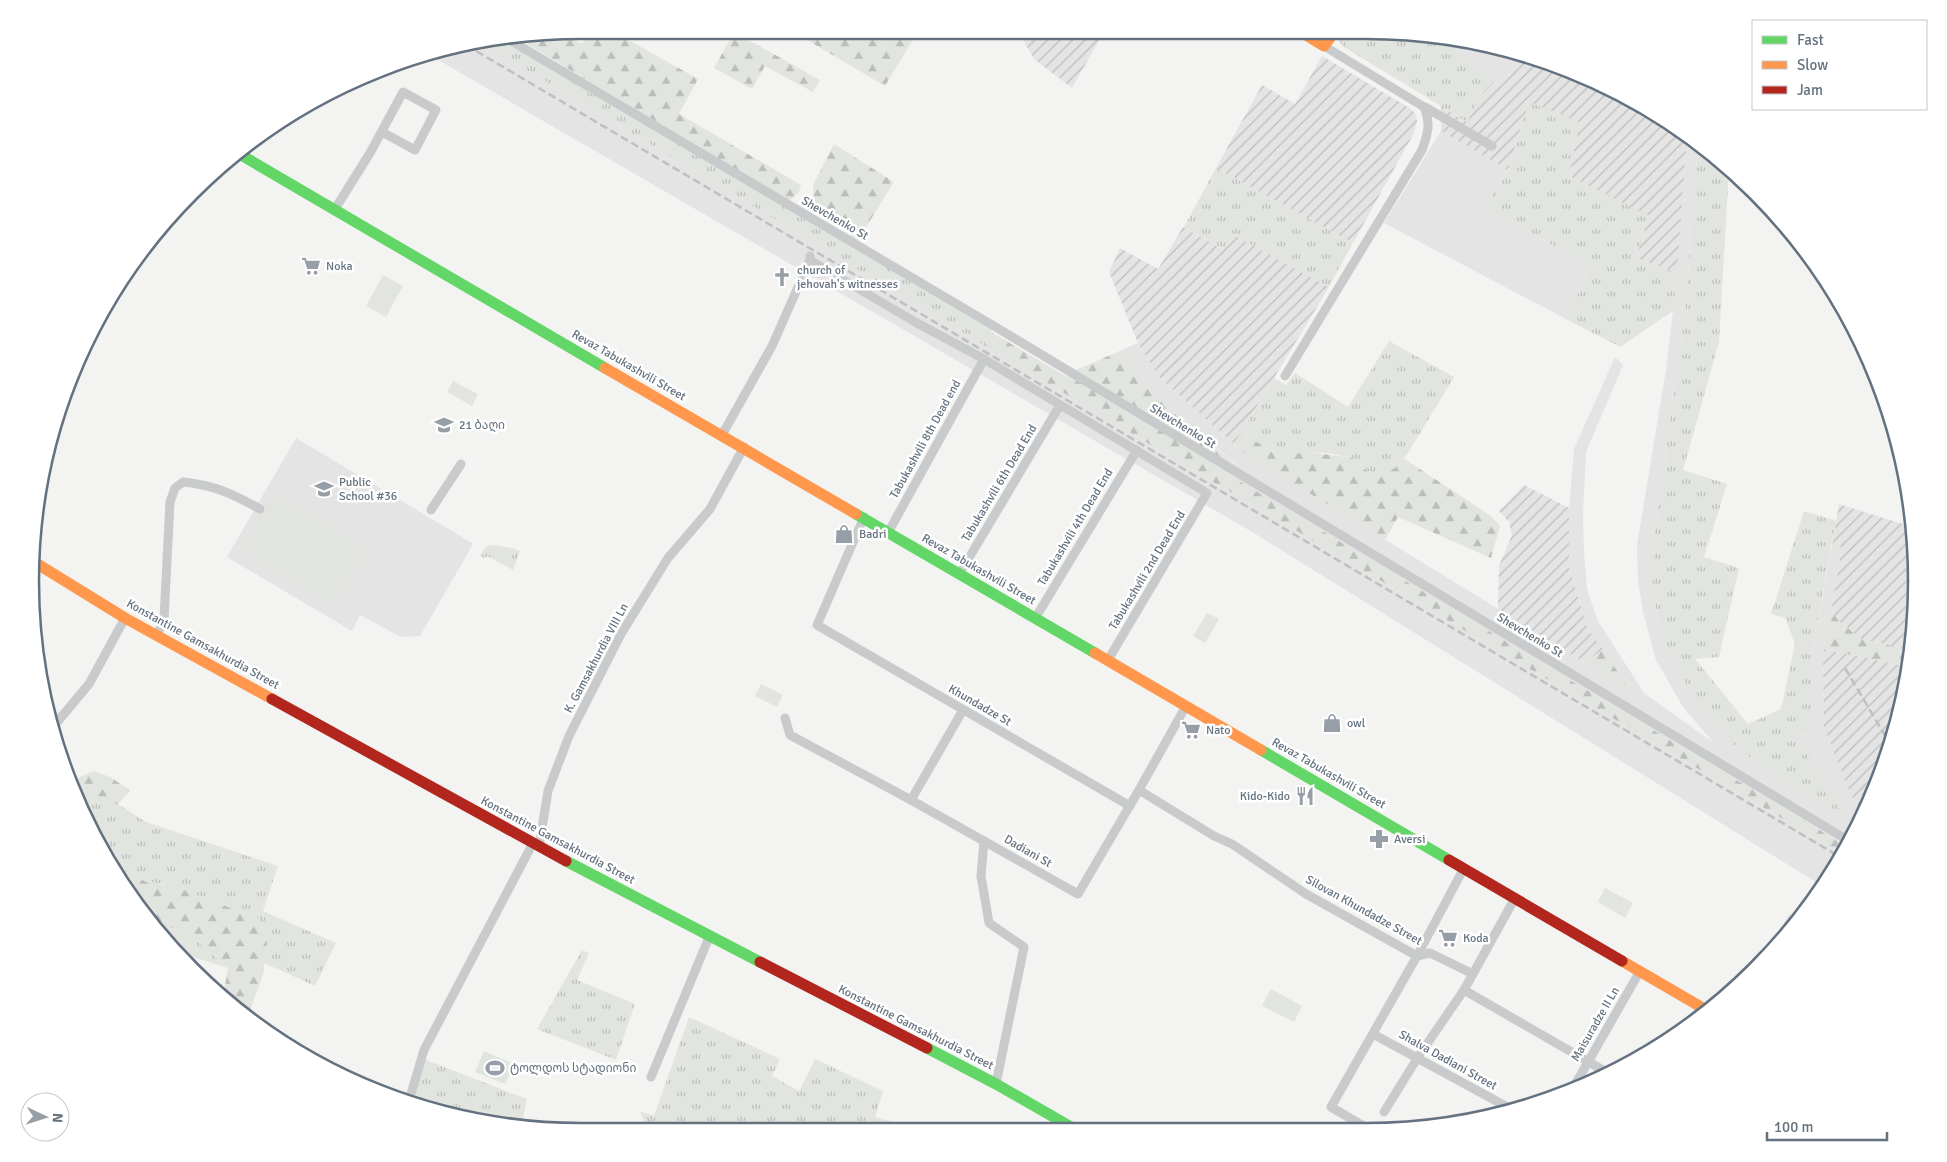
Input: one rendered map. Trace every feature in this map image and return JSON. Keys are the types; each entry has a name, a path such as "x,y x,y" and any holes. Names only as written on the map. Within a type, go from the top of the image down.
{"main road":[{"path":"1312,39 1324,46 1330,39"},
{"name":"Revaz Tabukashvili Street","path":"244,157 889,531 1701,1007"},
{"name":"Konstantine Gamsakhurdia Street","path":"39,565 125,618 536,845 996,1084 1064,1123"}],"street":[{"name":"Shevchenko St","path":"514,43 994,326 1843,838"},
{"path":"1324,46 1492,146"},
{"path":"335,209 382,132 403,92 436,110 415,150 382,132"},
{"path":"1285,376 1422,150 1429,130 1429,118 1424,107"},
{"path":"722,435 772,346 810,258 915,322 984,359 1137,450"},
{"name":"Tabukashvili 8th Dead end","path":"889,531 984,359"},
{"name":"Tabukashvili 6th Dead End","path":"960,573 1060,405"},
{"name":"K. Gamsakhurdia VIII Ln","path":"411,1095 424,1050 536,845 548,791 569,736 621,634 668,558 710,509 744,447"},
{"name":"Tabukashvili 2nd Dead End","path":"1108,660 1207,493 1137,450"},
{"name":"Tabukashvili 4th Dead End","path":"1036,617 1137,450"},
{"path":"431,510 460,464"},
{"path":"157,635 164,619 170,502 175,488 183,482 202,484 236,495 260,509"},
{"name":"Khundadze St","path":"864,517 817,625 1130,806"},
{"path":"57,722 88,684 125,618"},
{"name":"Dadiani St","path":"784,718 790,735 1078,894 1186,706"},
{"path":"910,800 963,710"},
{"name":"Silovan Khundadze Street","path":"1139,790 1214,836 1238,848 1306,894 1417,956 1430,953 1474,974"},
{"path":"984,841 981,876 989,922 1024,947 996,1084"},
{"path":"1358,1123 1331,1107 1374,1034 1464,868"},
{"path":"1384,1112 1418,1057 1474,974 1515,898"},
{"path":"650,1077 710,935"},
{"name":"Maisuradze II Ln","path":"1578,1080 1640,971"},
{"path":"1464,990 1601,1069"},
{"name":"Shalva Dadiani Street","path":"1374,1034 1504,1105"}],"shaded area":[{"path":"1022,39 1100,39 1072,88 1034,59"},
{"path":"1447,45 1520,62 1500,86"},
{"path":"488,47 1223,488 1236,464 1149,390 1124,349 1138,343 1158,376 1244,453 1631,692 1587,628 1569,566 1569,508 1574,449 1615,357 1623,365 1586,452 1583,514 1587,589 1598,621 1644,693 1714,743 1683,707 1656,660 1643,612 1638,581 1637,545 1666,370 1673,311 1686,144 1697,152 1685,313 1655,532 1652,588 1663,642 1735,746 1782,781 1843,816 1795,735 1811,726 1811,658 1832,546 1842,547 1823,657 1824,723 1851,795 1859,806 1841,843 1234,479 1227,489 1837,851 1817,882 1249,530 436,59"},
{"path":"1322,56 1411,109 1416,115 1417,121 1414,133 1353,243 1216,168 1262,85 1295,104"},
{"path":"1520,62 1574,80 1606,95 1637,111 1686,144 1677,273 1636,258 1648,216 1569,176 1529,102 1508,170 1441,131 1441,106 1467,122 1483,92 1494,81 1500,86"},
{"path":"1441,131 1508,170 1485,208 1591,266 1566,319 1384,223"},
{"path":"1183,227 1223,249 1232,234 1329,287 1234,444 1158,376 1138,343 1109,272 1120,248 1158,269"},
{"name":"Public School #36","path":"296,438 472,543 420,636 401,637 360,615 352,631 227,557"},
{"path":"1524,485 1569,508 1569,566 1587,628 1603,650 1584,662 1498,609 1499,566 1512,535 1509,522 1499,511"},
{"path":"1839,504 1905,525 1908,581 1904,652 1902,648 1861,639 1839,621 1831,611 1842,547 1832,546"},
{"path":"1824,649 1902,665 1890,721 1867,789 1859,806 1851,795 1824,727"},
{"path":"1789,914 1792,916 1781,930"}],"green space":[{"path":"572,39 582,44 585,39 627,39 698,79 679,114 801,185 799,192 789,201 523,42"},
{"path":"730,39 747,39 820,80 813,92 765,66 752,89 714,68"},
{"path":"805,39 913,39 885,86"},
{"path":"1338,40 1401,40 1447,45 1494,81 1483,92 1467,122 1344,47"},
{"path":"514,43 994,326 984,345 488,47"},
{"path":"1529,102 1580,122 1569,176 1649,216 1636,258 1677,273 1673,311 1620,347 1566,319 1591,266 1485,208 1508,170"},
{"path":"834,144 894,182 858,240 818,214 814,201 813,185"},
{"path":"1697,152 1729,178 1719,342 1683,470 1727,484 1704,557 1739,568 1719,657 1695,659 1748,724 1781,709 1795,644 1785,618 1771,614 1804,511 1836,521 1811,658 1811,726 1795,735 1844,817 1782,781 1735,746 1693,696 1663,642 1652,588 1655,532 1685,313"},
{"path":"1216,168 1353,243 1329,287 1232,234 1224,249 1184,227"},
{"path":"383,275 403,286 386,317 366,306"},
{"path":"991,332 1067,377 1074,371 1124,349 1149,390 1236,465 1223,488 984,345"},
{"path":"1389,341 1454,377 1408,453 1395,468 1385,473 1369,472 1353,458 1326,453 1308,452 1281,456 1241,433 1274,378 1286,385 1295,373 1348,407"},
{"path":"453,381 478,394 472,406 447,392"},
{"path":"1241,433 1281,456 1308,452 1353,458 1369,472 1385,473 1395,468 1403,458 1491,516 1500,526 1491,558 1398,517 1385,540 1244,453 1234,444"},
{"path":"1234,478 1841,843 1837,851 1226,489"},
{"path":"275,492 369,549 334,607 240,550"},
{"path":"492,545 520,551 513,570 487,556 485,558 480,556 486,546"},
{"path":"1831,611 1839,621 1861,639 1902,648 1904,652 1902,665 1824,649"},
{"path":"1207,613 1219,619 1205,643 1193,636"},
{"path":"1603,650 1632,693 1584,662"},
{"path":"761,684 783,695 777,707 755,696"},
{"path":"55,711 63,715 57,721"},
{"path":"94,771 110,777 130,790 118,804 86,802 76,778"},
{"path":"86,802 118,804 146,822 278,866 263,911 336,943 315,986 264,963 267,943 259,919 168,884 146,882 121,868 111,852"},
{"path":"121,868 146,882 168,884 259,919 267,943 263,975 250,1010 224,990 228,968 197,941 176,929 162,925"},
{"path":"1605,888 1633,903 1625,918 1598,902"},
{"path":"162,925 176,929 197,941 228,968 190,956"},
{"path":"582,950 589,953 577,980 635,1004 616,1060 537,1029"},
{"path":"1271,989 1302,1006 1294,1022 1262,1006"},
{"path":"689,1017 780,1059 772,1076 799,1091 815,1059 883,1091 875,1117 896,1123 644,1123 640,1111 654,1116"},
{"name":"ტოლდოს სტადიონი","path":"484,1051 514,1064 505,1084 475,1072"},
{"path":"421,1058 527,1099 522,1120 475,1113 411,1095"}],"railway":[{"path":"473,49 1835,854"},
{"path":"1845,668 1885,736"}],"traffic: fast":[{"path":"244,157 605,368"},
{"path":"856,514 1095,653"},
{"path":"1261,750 1449,860"},
{"path":"566,861 760,962"},
{"path":"927,1048 996,1084 1064,1123"}],"traffic: slow":[{"path":"1312,39 1324,46 1329,39"},
{"path":"605,368 856,514"},
{"path":"39,565 125,618 272,699"},
{"path":"1095,653 1261,750"},
{"path":"1622,961 1701,1007"}],"traffic: jam":[{"path":"272,699 566,861"},
{"path":"1449,860 1622,961"},
{"path":"760,962 927,1048"}],"place":[{"name":"Noka","path":"311,266"},
{"name":"church of jehovah's witnesses","path":"782,277"},
{"name":"21 ბაღი","path":"444,425"},
{"name":"Public School #36","path":"324,489"},
{"name":"Badri","path":"844,534"},
{"name":"owl","path":"1332,723"},
{"name":"Nato","path":"1191,730"},
{"name":"Kido-Kido","path":"1305,796"},
{"name":"Aversi","path":"1379,839"},
{"name":"Koda","path":"1448,938"},
{"name":"ტოლდოს სტადიონი","path":"495,1068"}]}
